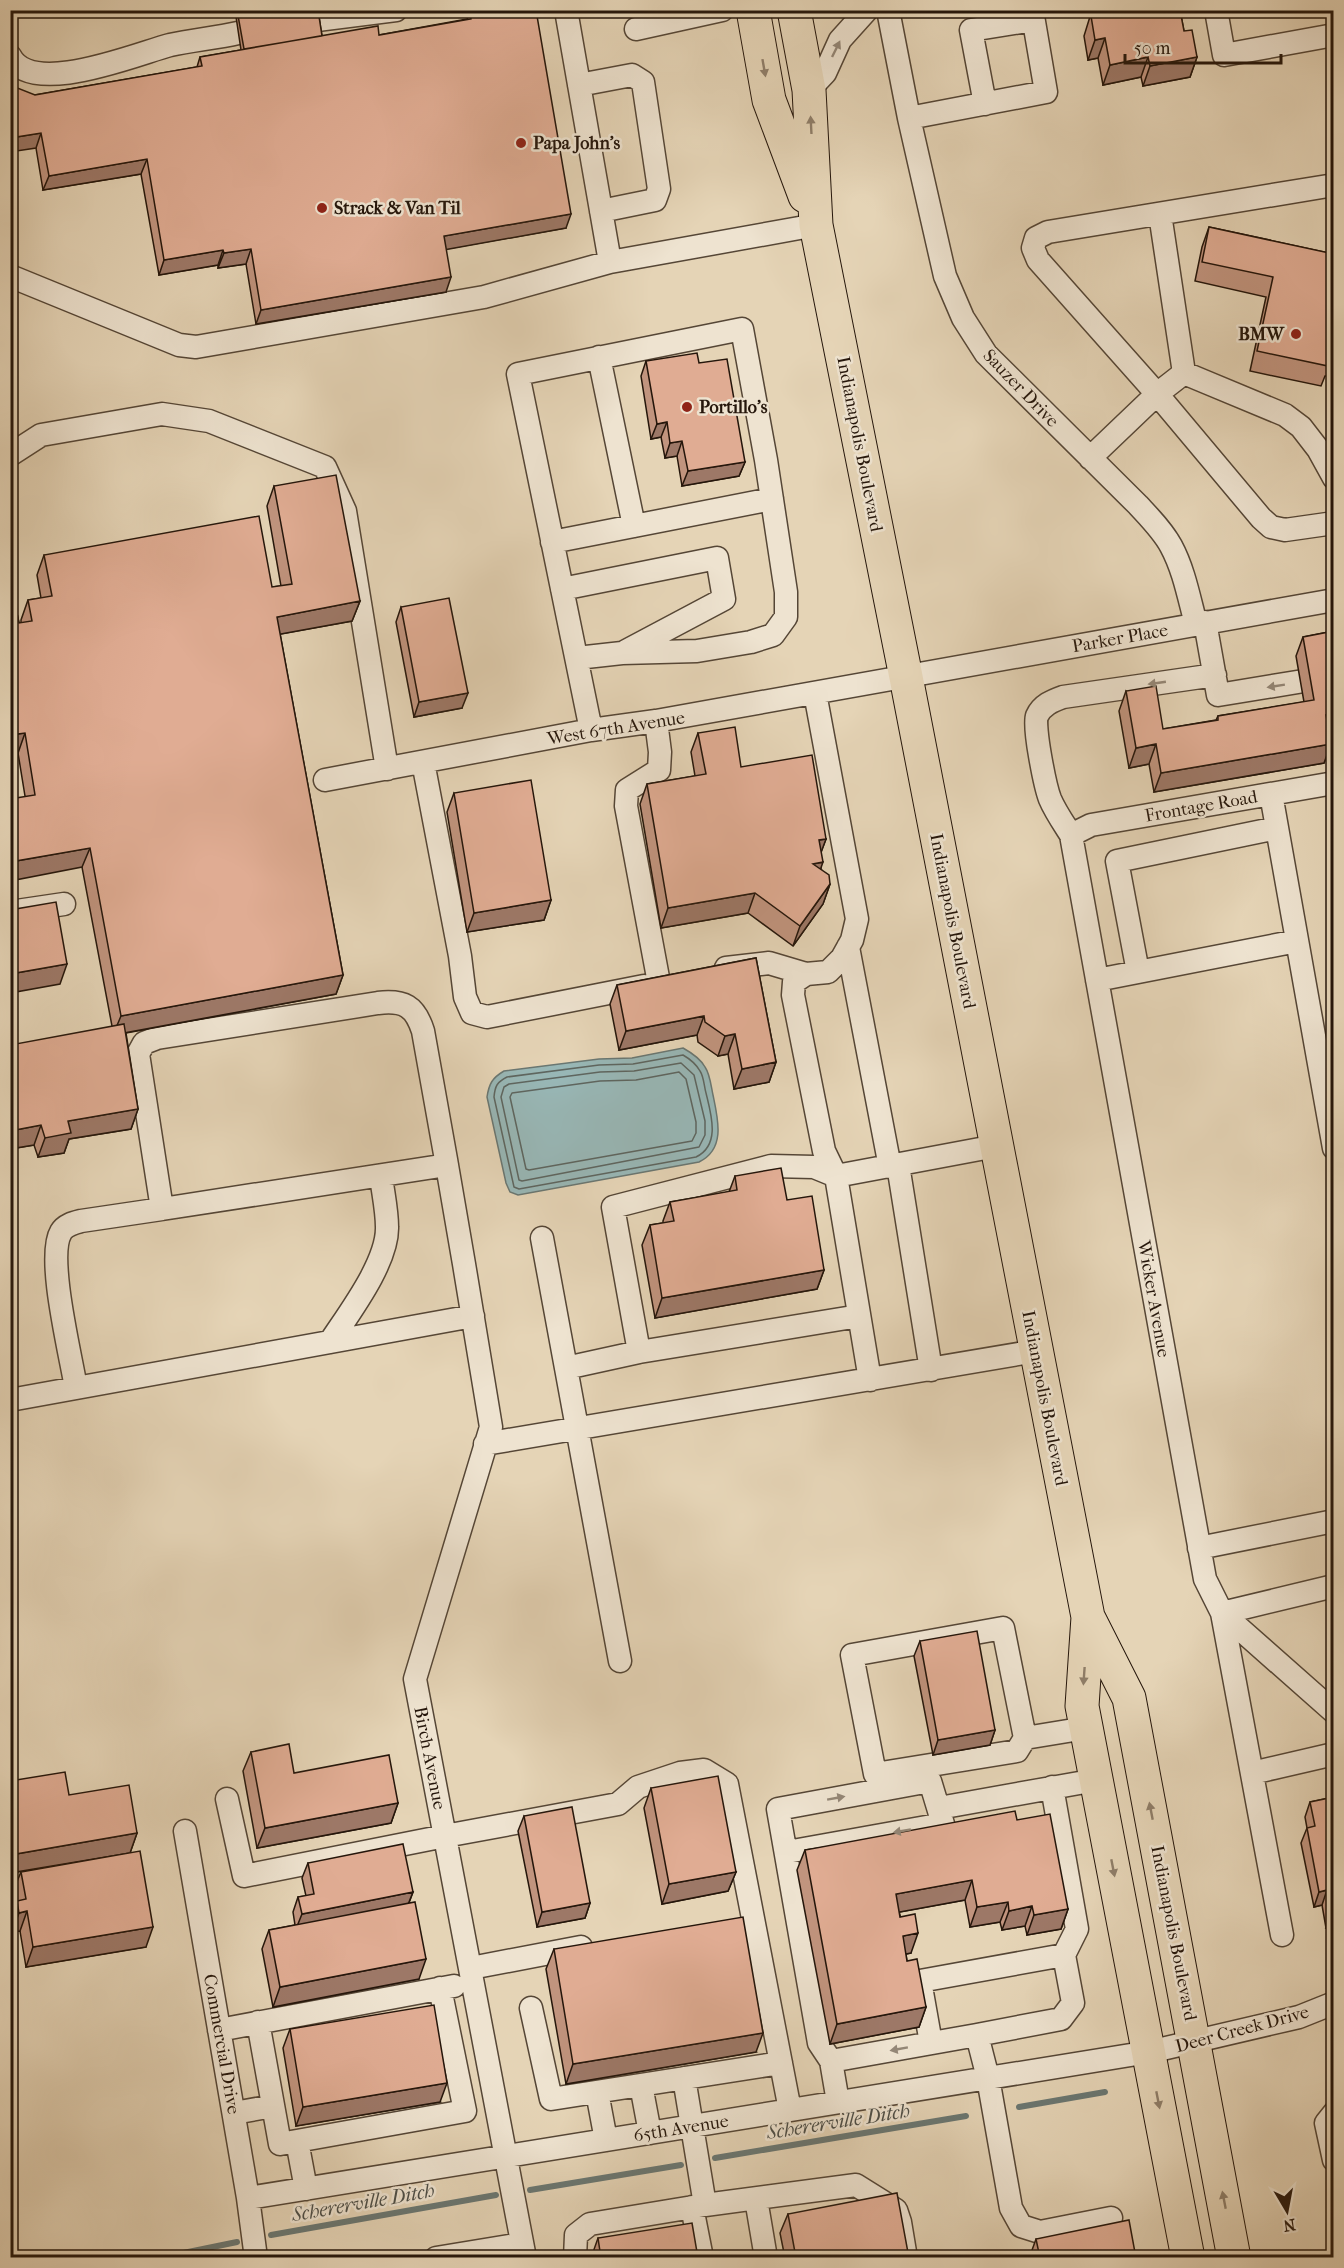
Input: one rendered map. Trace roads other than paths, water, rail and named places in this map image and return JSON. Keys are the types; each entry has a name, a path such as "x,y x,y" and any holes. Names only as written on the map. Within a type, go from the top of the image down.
{"highway":[{"name":"Indianapolis Boulevard","path":"753,10 770,100 816,225"},
{"name":"Indianapolis Boulevard","path":"794,10 809,90 816,225 1088,1617 1082,1706 1188,2258"},
{"name":"Indianapolis Boulevard","path":"1088,1617 1129,1698 1234,2258"}],"street":[{"path":"317,20 396,10"},
{"path":"566,10 610,262"},
{"path":"636,29 691,14 722,10"},
{"path":"809,90 825,73 840,40 867,10"},
{"name":"Sauzer Drive","path":"888,10 909,118 945,276 963,318 986,354 1138,505 1171,546 1201,623 1217,685"},
{"path":"1216,10 1224,54 1334,35"},
{"path":"909,118 985,104 1046,92 1033,15 971,30 985,104"},
{"path":"10,56 14,63 28,72 61,73 119,61 171,45 238,33"},
{"path":"579,85 633,75 642,82 659,189 655,200 601,211"},
{"path":"1334,184 1048,232 1036,238 1033,248 1038,260 1157,394 1261,519 1271,527 1285,530 1334,523"},
{"path":"1160,213 1184,373"},
{"path":"10,276 179,345 196,347 484,297 610,262 816,225"},
{"path":"577,658 622,653 697,651 751,642 773,635 786,617 786,592 772,499 742,329 518,374 591,730"},
{"path":"599,357 634,526"},
{"path":"1090,458 1157,394 1184,373"},
{"path":"1184,373 1285,415 1301,427 1328,454 1334,478"},
{"path":"10,455 41,435 162,414 209,422 325,467 345,511 387,769"},
{"path":"552,542 772,499"},
{"path":"562,589 717,558 724,599 622,653"},
{"name":"Parker Place","path":"906,677 1334,600"},
{"path":"1217,685 1334,676"},
{"name":"West 67th Avenue","path":"326,780 591,730 656,721 906,677"},
{"name":"Wicker Avenue","path":"1217,685 1063,697 1042,708 1036,718 1037,736 1050,798 1071,835 1205,1579 1222,1613 1334,1712"},
{"path":"423,762 460,956 465,997 472,1012 487,1017 732,967 769,963 807,974 828,972 842,958 852,940 857,919 815,693"},
{"path":"656,721 660,752 659,770 627,790 626,806 680,978"},
{"name":"Frontage Road","path":"1071,835 1091,825 1334,783"},
{"path":"1271,794 1334,1148"},
{"path":"1138,972 1117,861 1277,828"},
{"path":"10,912 64,903"},
{"path":"1097,980 1297,941"},
{"path":"848,947 894,1166 931,1370"},
{"path":"807,974 794,982 793,996 824,1151 836,1176 870,1380"},
{"name":"Birch Avenue","path":"162,1209 139,1067 138,1054 144,1043 158,1038 395,1001 407,1005 419,1017 465,1264 490,1427 415,1679 507,2156 523,2251"},
{"path":"639,1353 613,1207 771,1166 814,1167 836,1176 996,1146"},
{"path":"76,1388 56,1264 57,1243 62,1230 71,1223 447,1165"},
{"path":"330,1342 365,1288 381,1253 387,1229 381,1176"},
{"path":"543,1238 620,1661"},
{"path":"10,1400 473,1316"},
{"path":"566,1368 639,1353 859,1316"},
{"path":"486,1444 1036,1351"},
{"path":"1199,1548 1334,1521"},
{"path":"1282,1935 1222,1613 1334,1586"},
{"path":"1025,1738 1003,1628 852,1655 875,1774 1017,1751 1025,1738 1086,1728"},
{"path":"1252,1773 1334,1754"},
{"path":"227,1799 244,1876 618,1804 638,1787 680,1773 704,1770 727,1784 790,2110"},
{"path":"939,1808 1096,1780"},
{"path":"787,1852 943,1824 930,1781 778,1809 819,2043 831,2061 838,2102"},
{"path":"831,2061 1061,2019 1073,2003 1064,1954 1077,1929 1052,1787"},
{"name":"Commercial Drive","path":"185,1831 234,2113 256,2258"},
{"path":"729,1920 752,1916"},
{"path":"219,2030 440,1988 472,1975 600,1944"},
{"path":"931,2043 920,1981 1064,1954"},
{"path":"258,2022 280,2144 465,2111 440,1988"},
{"name":"Deer Creek Drive","path":"1149,2052 1299,2017 1334,2003"},
{"path":"531,2008 551,2099 781,2063"},
{"path":"977,2035 988,2078 1011,2208 1021,2226 1040,2232 1111,2218"},
{"name":"65th Avenue","path":"248,2198 1149,2052"},
{"path":"456,2066 488,2060"},
{"path":"684,2078 692,2126 702,2258"},
{"path":"641,2085 650,2133"},
{"path":"597,2092 606,2140"},
{"path":"234,2113 273,2106"},
{"path":"1334,2113 1326,2123 1334,2160"},
{"path":"297,2142 306,2189"},
{"path":"575,2258 576,2235 590,2224 699,2206 856,2185 896,2210 906,2258"},
{"path":"756,2199 766,2258"},
{"path":"436,2258 523,2251"}],"water":[{"path":"683,1048 701,1061 710,1080 717,1114 718,1133 717,1141 708,1156 699,1162 518,1195 510,1192 487,1097 490,1085 497,1076 504,1071 599,1059 632,1058"}],"waterway":[{"name":"Schererville Ditch","path":"1019,2107 1105,2092"},
{"name":"Schererville Ditch","path":"715,2158 966,2116"},
{"name":"Schererville Ditch","path":"530,2190 681,2165"},
{"name":"Schererville Ditch","path":"271,2235 496,2195"},
{"name":"Schererville Ditch","path":"159,2258 237,2242"}],"place":[{"name":"Papa John's","path":"521,143"},
{"name":"Strack & Van Til","path":"322,208"},
{"name":"BMW","path":"1296,334"},
{"name":"Portillo's","path":"687,407"}]}
